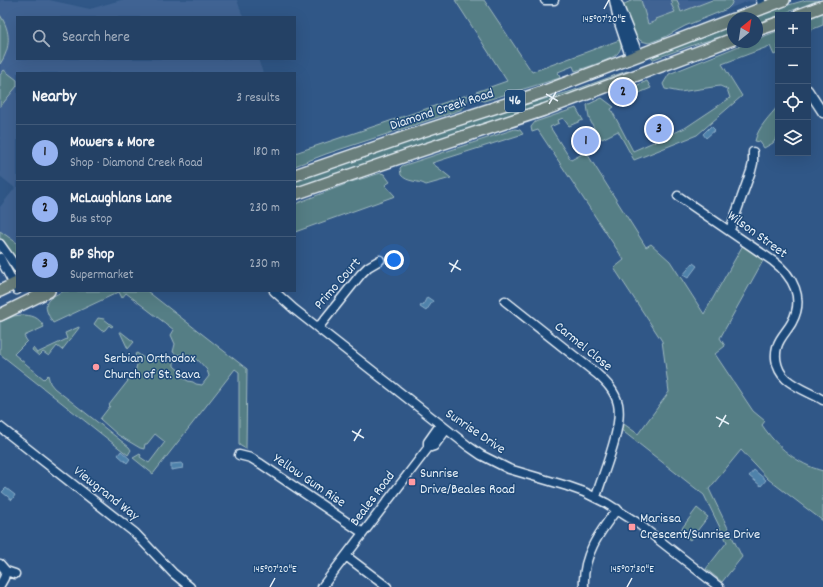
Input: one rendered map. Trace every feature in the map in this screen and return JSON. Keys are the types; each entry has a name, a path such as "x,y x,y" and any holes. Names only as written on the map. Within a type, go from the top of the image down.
{"main road":[{"path":"748,12 762,4 781,1"},
{"path":"807,12 823,6"},
{"name":"Diamond Creek Road","path":"296,175 540,93 727,22"},
{"path":"763,28 775,24"},
{"name":"46","path":"296,194 528,116 727,41"},
{"path":"635,57 643,63 643,73"},
{"path":"0,291 16,287"},
{"path":"0,315 24,304 33,294 44,292"}],"street":[{"path":"545,0 554,0"},
{"path":"615,0 635,57"},
{"path":"811,95 823,113"},
{"path":"730,230 751,171 753,152"},
{"name":"Wilson Street","path":"678,196 730,230 780,266 791,279 796,293 797,308 793,321 777,347 777,366 786,379 823,400"},
{"path":"0,244 16,267"},
{"path":"0,258 16,287"},
{"name":"Primo Court","path":"318,328 360,274 368,266 380,260"},
{"path":"18,292 24,304"},
{"name":"Sunrise Drive","path":"275,292 294,309 443,428 481,455 509,469 567,486 596,497 617,509 719,587"},
{"name":"Carmel Close","path":"505,301 597,374 604,380 614,394 618,408 618,424 596,497"},
{"name":"Viewgrand Way","path":"0,427 135,533 173,573 190,587"},
{"name":"Beales Road","path":"322,587 428,448 434,446 443,428"},
{"name":"Yellow Gum Rise","path":"239,455 251,458 262,464 363,533"},
{"path":"584,587 584,568 590,551 597,536 617,509"},
{"path":"346,556 387,587"},
{"path":"0,564 6,571 15,574"},
{"path":"0,585 6,571"}],"shaded area":[{"path":"0,0 49,0 90,9 121,0 237,0 243,16 16,16 16,60 258,60 263,72 16,72 16,242 0,231 0,207 15,188 0,176"},
{"path":"633,0 756,0 756,2 748,1 692,23 665,37 649,43 641,41 634,34 622,5"},
{"path":"711,126 715,130 706,138 703,134"},
{"path":"693,263 697,266 688,278 683,275"},
{"path":"427,297 433,301 426,311 420,307 423,305"},
{"path":"121,451 130,459 127,463 118,455"},
{"path":"182,463 183,468 171,470 171,464"},
{"path":"754,470 766,480 761,486 749,476"},
{"path":"6,488 15,495 12,500 2,492"}],"green space":[{"path":"455,0 484,0 532,72 622,39 621,47 617,54 604,61 575,71 573,66 558,72 560,78 484,101 479,99 476,92 507,81"},
{"path":"633,0 641,0 648,24 656,21 656,19 675,12 671,4 673,3 671,0 677,0 681,12 712,0 733,0 727,9 649,43 641,41 634,34 622,5"},
{"path":"806,0 819,0 788,12 775,12 775,17 763,22 763,13"},
{"path":"823,13 823,25 811,30 811,18"},
{"path":"0,15 4,21 8,33 8,46 4,58 0,64"},
{"path":"727,27 727,35 654,59 651,57"},
{"path":"775,32 775,54 770,46 722,64 742,96 697,135 634,160 618,131 602,139 598,133 597,134 589,118 587,105 602,98 614,107 611,109 633,151 685,128 730,98 727,89 720,86 680,92 665,89 663,84 669,74 734,48 763,48 763,37"},
{"path":"4,70 16,79 16,87 0,107 0,75"},
{"path":"627,71 629,74 556,101 312,183 296,187 296,181 487,116 572,91"},
{"path":"647,81 651,88 622,100 615,95"},
{"path":"467,95 466,104 460,110 326,154 296,166 296,153"},
{"path":"576,108 583,120 569,126 563,118 558,120 559,123 550,127 571,160 586,152 646,247 651,244 670,261 704,314 743,245 764,259 720,338 725,346 715,354 753,411 765,421 762,425 774,440 788,454 805,464 823,471 823,521 768,479 741,450 709,489 742,557 722,582 706,569 727,542 704,495 620,429 621,422 638,434 669,392 662,341 614,268 624,260 538,130 532,132 531,127 535,122"},
{"path":"775,110 775,140 764,148 760,142 755,141 765,122"},
{"path":"515,129 520,130 523,134 432,163 451,178 426,185 404,178 401,175 400,168 402,166"},
{"path":"381,173 384,174 390,182 385,185 395,196 296,232 296,204 351,182"},
{"path":"0,231 16,242 16,262 0,239"},
{"path":"62,292 119,292 53,323 46,307 49,300"},
{"path":"119,292 148,292 247,369 246,449 239,445 239,372 235,369 153,474 133,458 140,454 140,457 149,463 165,442 155,434 147,444 145,444 144,449 140,448 118,435 100,419 135,372 138,361 135,354 137,353 149,362 152,358 163,360 170,356 174,359 174,366 183,374 185,379 196,384 202,385 209,376 207,370 199,361 194,360 184,354 177,355 173,352 175,344 171,335 174,330 126,293 122,298"},
{"path":"21,315 35,317 44,327 24,336 27,341 14,354 44,379 48,375 50,383 54,388 129,447 131,450 128,455 0,354 0,322 14,316"},
{"path":"98,318 104,319 113,326 111,327 109,325 102,331 94,324"},
{"path":"79,327 62,350 57,346 49,356 43,352 39,356 32,350 33,348 37,353 67,339 65,333"},
{"path":"120,332 134,342 128,349"},
{"path":"697,508 708,517 690,540 679,532"}],"place":[{"name":"McLaughlans Lane","path":"623,92"},
{"name":"BP Shop","path":"659,129"},
{"name":"Mowers & More","path":"586,141"},
{"name":"Serbian Orthodox Church of St. Sava","path":"96,367"},
{"name":"Sunrise Drive/Beales Road","path":"412,482"},
{"name":"Marissa Crescent/Sunrise Drive","path":"632,527"}]}
